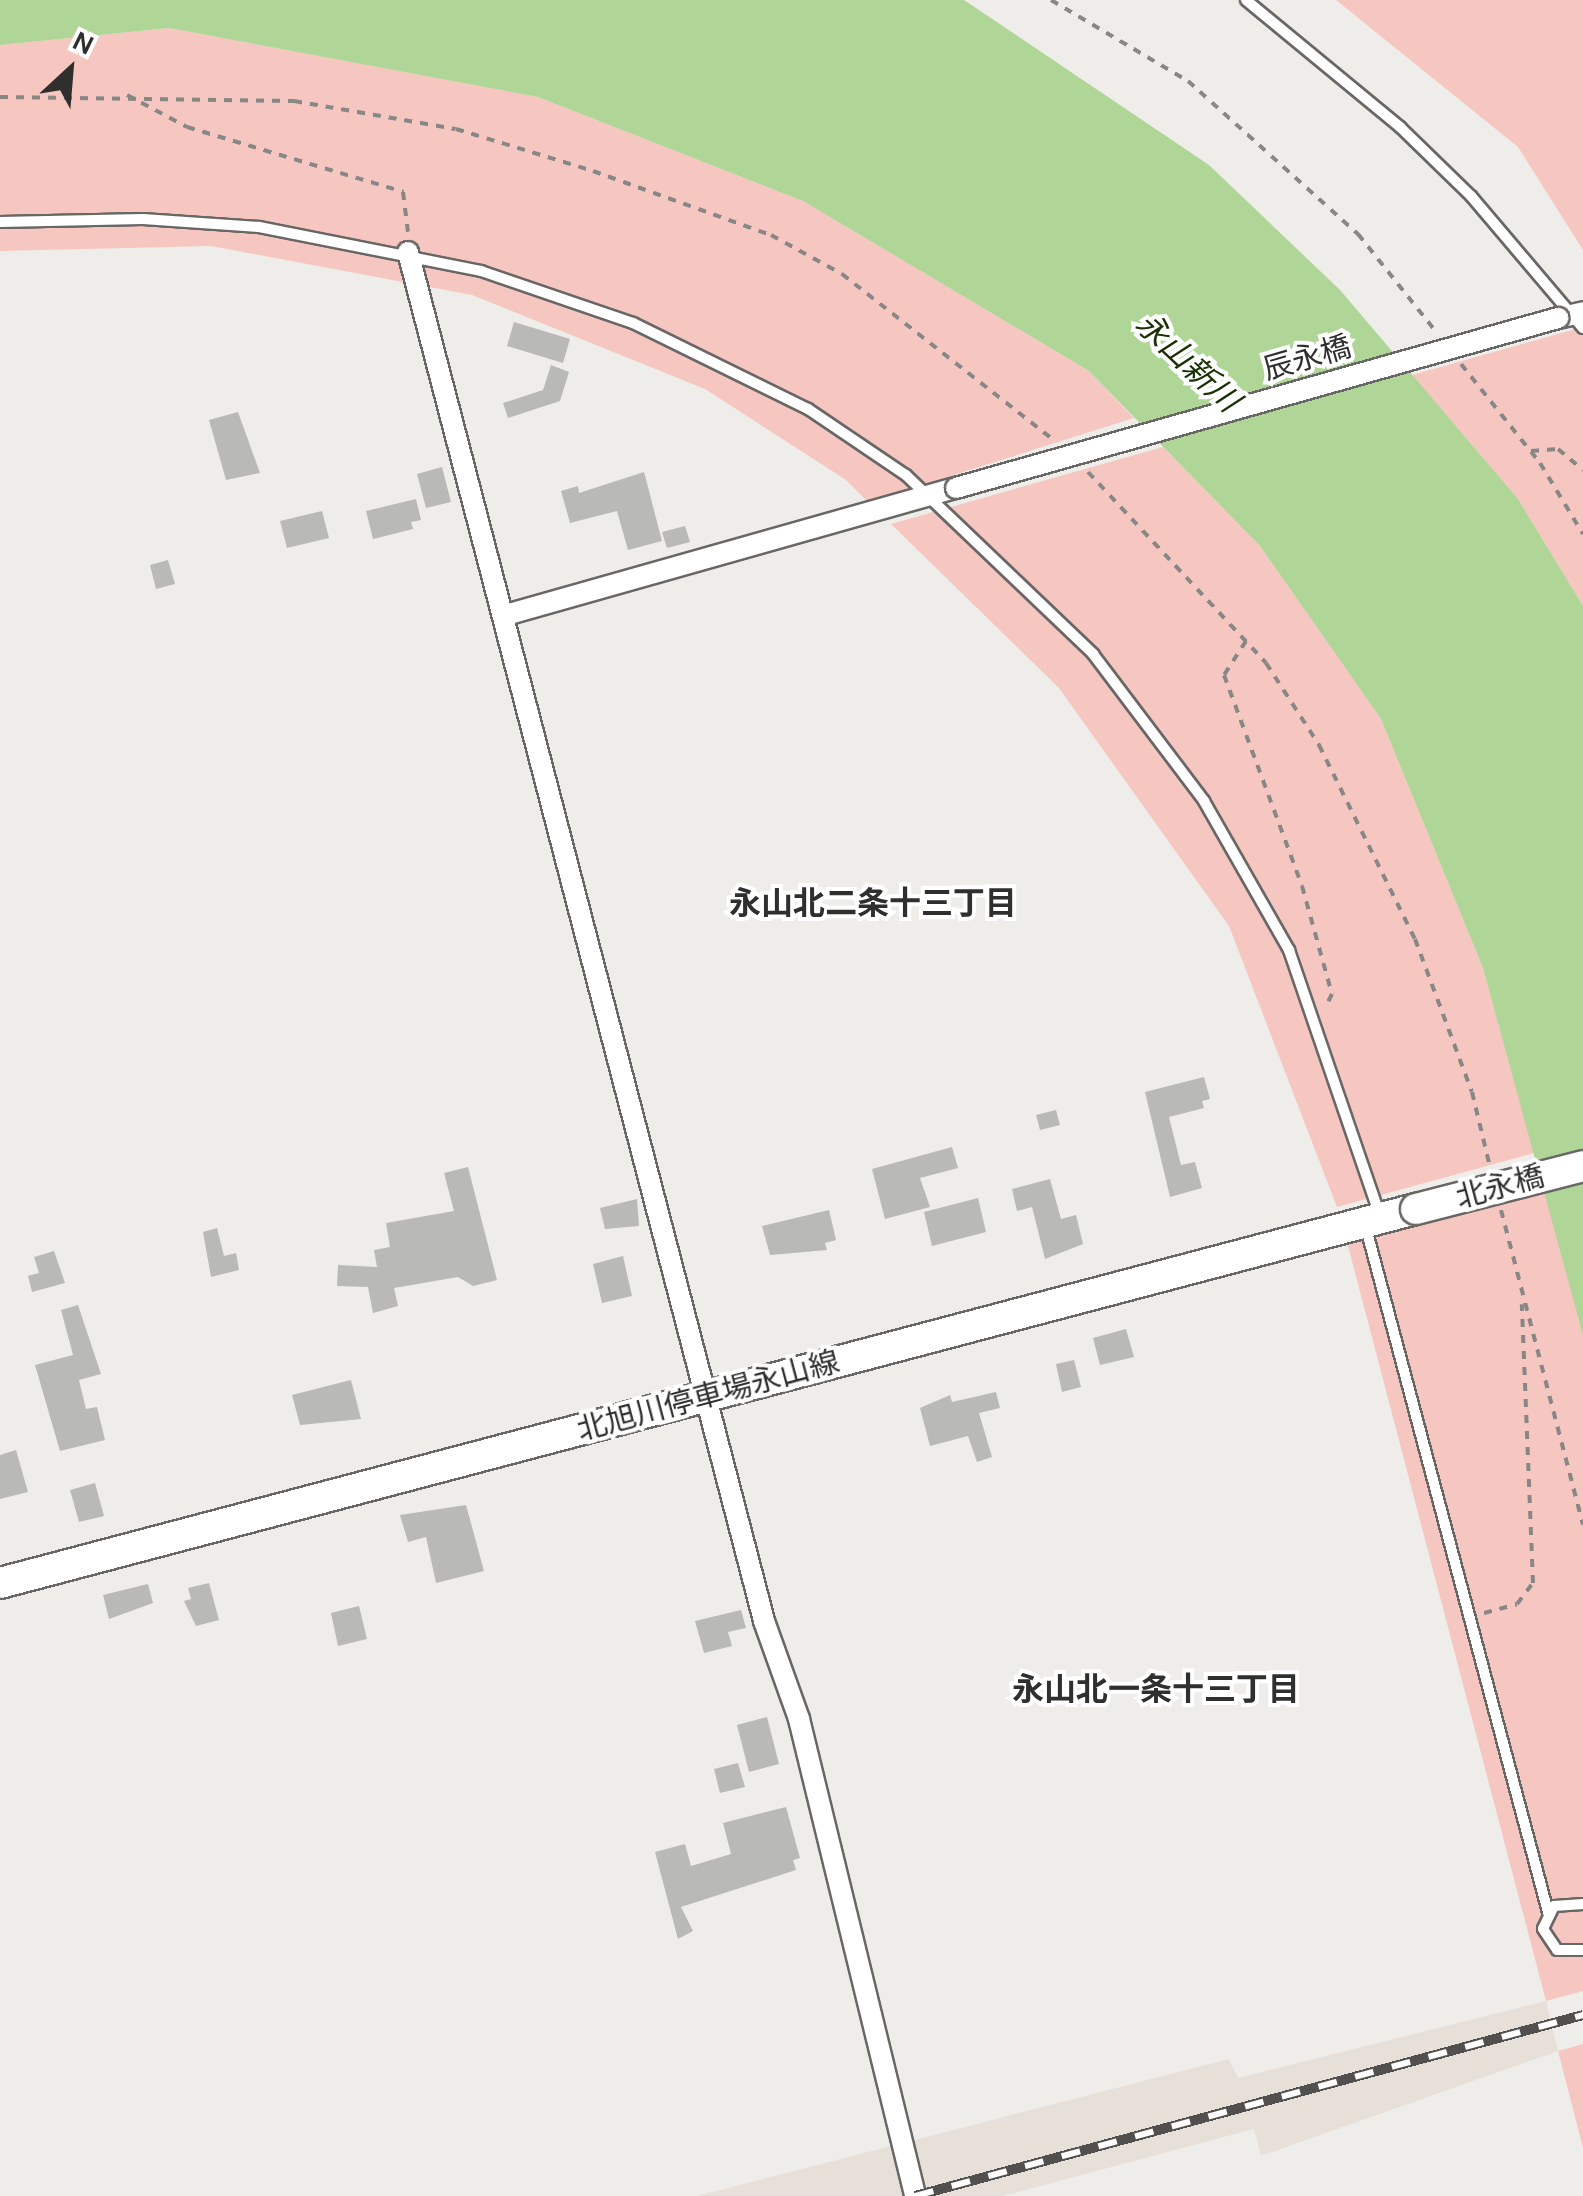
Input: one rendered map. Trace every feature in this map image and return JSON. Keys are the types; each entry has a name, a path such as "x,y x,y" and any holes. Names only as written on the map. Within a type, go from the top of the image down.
{"main road":[{"name":"北永橋","path":"1416,1209 1583,1166"},
{"name":"北旭川停車場永山線","path":"0,1583 1416,1209"}],"street":[{"path":"408,252 506,615 764,1622 799,1718 915,2196"},
{"name":"辰永橋","path":"506,615 1575,318"}],"lane":[{"path":"1246,0 1400,127 1575,318"},
{"path":"0,222 143,219 259,227 408,252 633,322 808,409 930,496 1094,654 1204,801 1289,950 1317,1024 1373,1221 1470,1618 1548,1912 1543,1929 1550,1945 1566,1953 1583,1950"},
{"path":"1548,1912 1562,1902 1583,1904"}],"path":[{"path":"1051,0 1188,80 1358,234 1444,342"},
{"path":"126,95 187,126 403,192 408,252"},
{"path":"0,97 126,95 294,101 456,129 771,234 904,318 1060,446"},
{"path":"1457,358 1531,451 1583,534"},
{"path":"1531,451 1558,449 1583,470"},
{"path":"1085,469 1246,641 1319,745 1415,938 1472,1092 1494,1184"},
{"path":"1246,641 1224,676 1302,886 1332,994 1317,1024"},
{"path":"1499,1202 1583,1525"},
{"path":"1470,1618 1517,1604 1533,1583 1522,1294"}],"shaded area":[{"path":"1336,0 1583,0 1583,250 1518,147"},
{"path":"169,28 538,97 803,201 1089,371 1134,418 868,502 846,480 705,389 472,295 211,246 0,251 0,45"},
{"path":"1583,327 1583,606 1518,499 1412,375"},
{"path":"1163,447 1260,546 1381,719 1483,968 1534,1153 1337,1207 1229,926 1059,688 891,524"},
{"path":"1545,1193 1583,1334 1583,1991 1546,2001 1347,1242"},
{"path":"1546,2001 1558,2051 1261,2156 1254,2129 1003,2196 697,2196 1229,2059 1238,2078"},
{"path":"1583,2044 1583,2148 1558,2051"}],"water":[{"name":"永山新川","path":"0,0 964,0 1209,165 1340,290 1518,499 1583,606 1583,1335 1483,968 1381,719 1260,546 1089,371 803,201 538,97 169,28 0,45"}],"building":[{"path":"514,322 570,339 563,363 507,346"},
{"path":"551,365 569,372 560,401 508,418 503,403 543,390"},
{"path":"238,412 260,473 226,480 209,420"},
{"path":"442,467 451,502 426,508 417,474"},
{"path":"644,472 662,541 628,550 617,511 570,523 561,491 578,486 579,493"},
{"path":"416,499 421,520 411,522 413,529 373,539 366,511"},
{"path":"322,511 329,538 287,548 280,521"},
{"path":"685,526 690,542 667,548 662,532"},
{"path":"168,560 175,584 156,589 150,565"},
{"path":"1204,1077 1210,1099 1202,1101 1204,1108 1169,1117 1181,1165 1195,1162 1202,1188 1170,1197 1145,1092"},
{"path":"1056,1110 1060,1125 1040,1130 1036,1115"},
{"path":"952,1147 958,1168 920,1178 930,1207 885,1219 872,1169"},
{"path":"468,1167 497,1280 473,1286 458,1277 394,1288 398,1306 373,1313 368,1287 337,1286 338,1265 377,1267 374,1250 390,1247 386,1223 454,1211 444,1173"},
{"path":"1050,1179 1061,1219 1076,1215 1083,1244 1045,1259 1032,1207 1017,1211 1012,1189"},
{"path":"978,1198 986,1232 932,1246 924,1212"},
{"path":"637,1199 639,1226 605,1229 600,1208"},
{"path":"829,1210 836,1240 825,1243 827,1250 770,1255 762,1226"},
{"path":"217,1228 224,1256 236,1253 239,1270 211,1277 203,1232"},
{"path":"54,1251 65,1283 32,1292 28,1276 39,1273 34,1257"},
{"path":"623,1256 632,1296 602,1303 593,1264"},
{"path":"78,1305 101,1374 79,1380 86,1409 97,1407 105,1440 60,1451 35,1365 73,1355 61,1310"},
{"path":"1126,1329 1134,1357 1100,1365 1093,1338"},
{"path":"1074,1360 1081,1387 1062,1392 1056,1364"},
{"path":"351,1380 361,1419 300,1425 292,1395"},
{"path":"996,1392 1000,1408 979,1413 992,1457 977,1462 968,1436 930,1446 920,1408 950,1395 952,1402"},
{"path":"16,1450 28,1492 0,1499 0,1455"},
{"path":"95,1483 104,1516 79,1522 70,1490"},
{"path":"466,1505 484,1571 436,1583 426,1537 408,1542 400,1515"},
{"path":"209,1583 219,1620 196,1626 184,1601 191,1599 188,1588"},
{"path":"148,1584 153,1603 109,1619 103,1595"},
{"path":"359,1606 367,1639 338,1646 331,1613"},
{"path":"741,1610 746,1628 728,1632 732,1646 704,1653 695,1621"},
{"path":"767,1717 779,1764 749,1772 737,1725"},
{"path":"738,1763 745,1787 720,1793 714,1769"},
{"path":"786,1807 800,1858 793,1860 796,1870 681,1907 693,1931 678,1939 655,1852 685,1844 691,1866 731,1854 723,1823"}],"railway":[{"path":"915,2196 1583,2015"}],"district":[{"name":"永山北二条十三丁目","path":"873,904"},
{"name":"永山北一条十三丁目","path":"1156,1690"}]}
